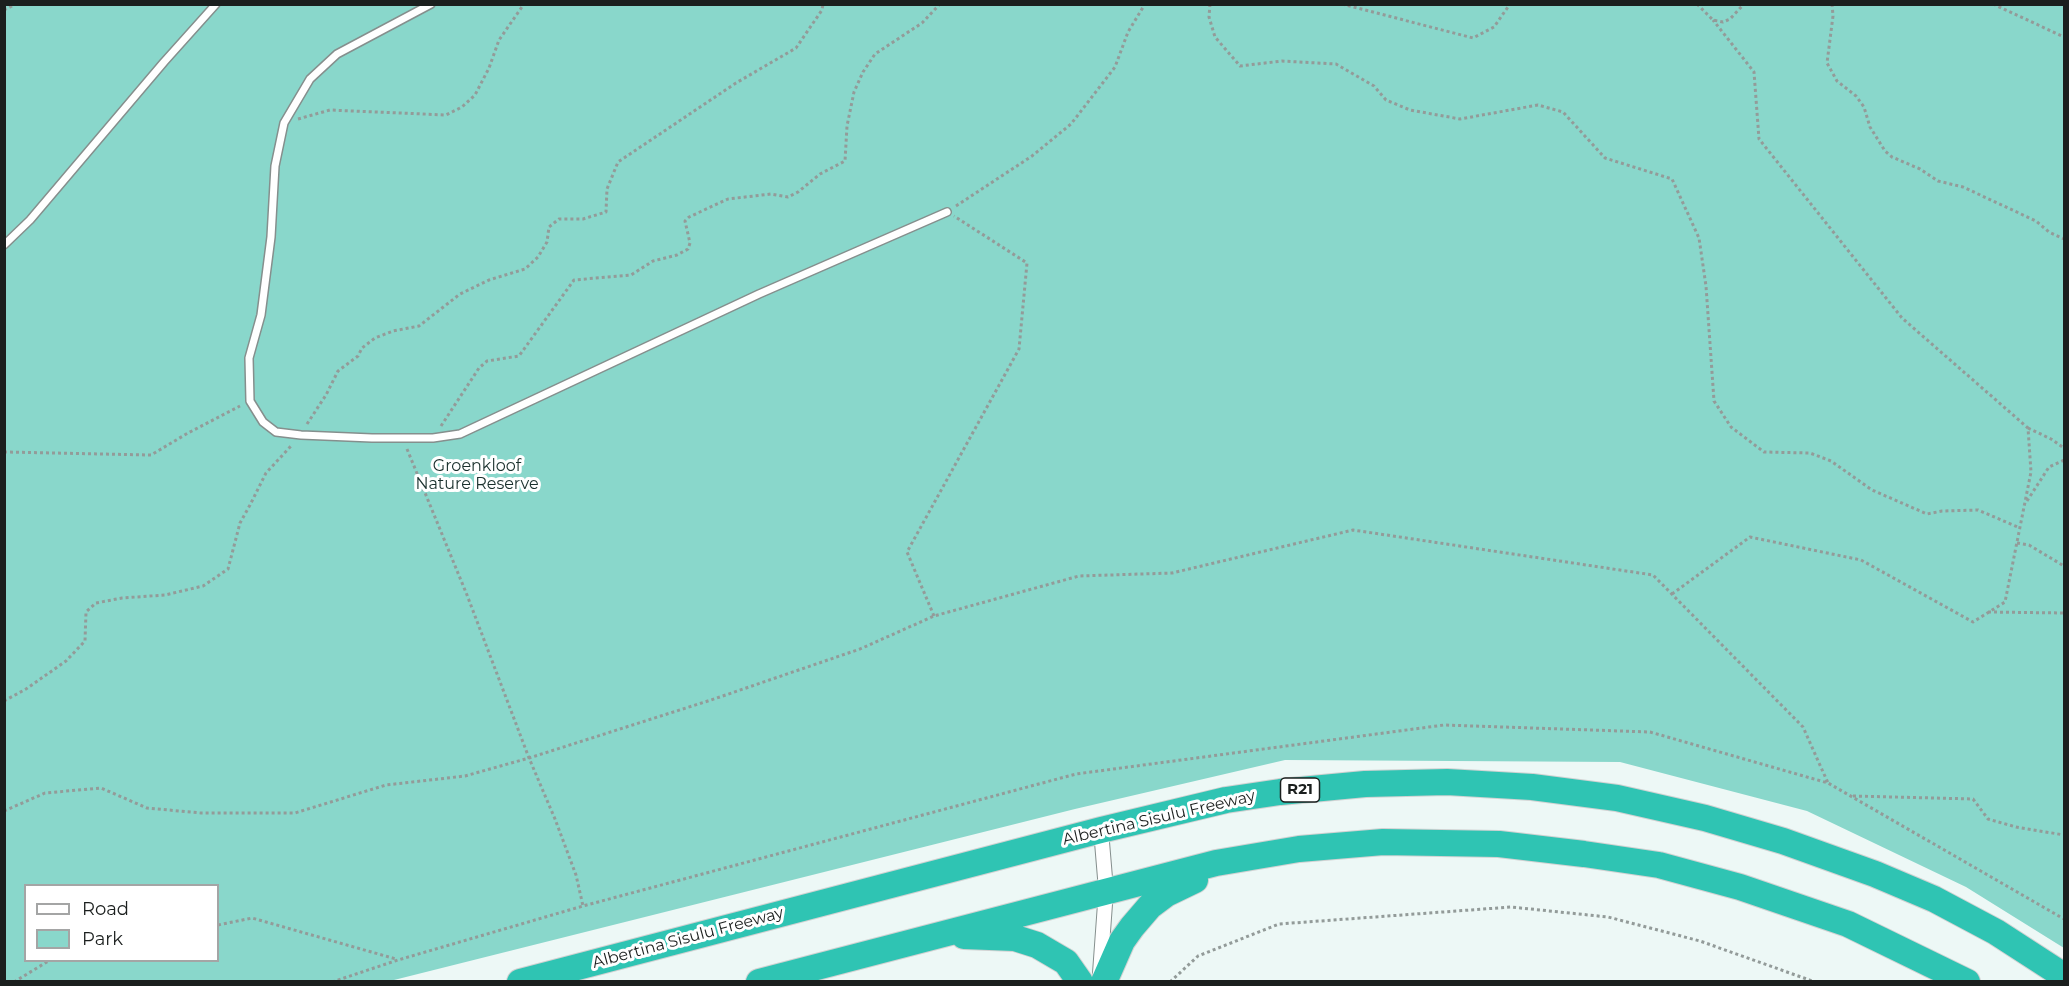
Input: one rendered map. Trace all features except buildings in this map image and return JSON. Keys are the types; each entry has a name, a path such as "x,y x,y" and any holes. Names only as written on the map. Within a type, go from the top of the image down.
{"highway":[{"name":"Albertina Sisulu Freeway","path":"520,981 1101,830 1226,800 1365,784 1448,782 1532,787 1617,798 1783,841 1875,874 1934,899 1996,932 2064,976"},
{"path":"759,981 1216,863 1299,849 1383,842 1499,844 1659,865 1740,887 1848,924 1967,981"},
{"path":"1104,981 1117,952 1132,927 1150,906 1166,894 1179,886 1219,871 1299,849"},
{"path":"940,934 1003,937 1026,941 1058,956 1071,967 1080,981"}],"street":[{"path":"1099,981 1106,890 1101,830"}],"lane":[{"path":"4,246 30,220 136,94 216,4"},
{"path":"431,4 337,54 310,79 284,123 275,166 271,237 261,315 249,358 250,401 263,422 276,432 372,438 433,438 460,434 759,294 947,212"}],"path":[{"path":"4,10 16,4"},
{"path":"284,123 330,110 446,116 462,107 475,95 489,69 499,40 524,4"},
{"path":"4,701 26,689 66,661 86,641 86,612 96,603 122,598 165,595 203,586 228,569 240,523 266,473 301,435 338,371 358,356 375,338 393,331 419,326 460,294 489,280 525,269 538,257 547,243 549,227 559,219 583,219 606,212 607,189 618,162 727,89 796,48 822,10 823,4"},
{"path":"433,438 479,368 487,361 519,356 574,280 631,275 653,261 677,255 688,249 690,243 686,221 689,216 728,200 771,194 788,197 820,174 845,161 847,126 854,92 863,72 875,54 921,23 940,4"},
{"path":"934,616 907,552 1020,349 1027,263 947,212 1032,156 1071,124 1115,67 1128,32 1145,4"},
{"path":"1210,4 1209,17 1215,37 1240,66 1282,61 1336,64 1374,86 1386,100 1410,110 1460,119 1538,105 1563,112 1605,158 1672,179 1699,238 1707,286 1714,400 1731,428 1764,452 1810,453 1830,461 1872,490 1927,514 1942,511 1978,510 2020,528"},
{"path":"1342,4 1473,38 1494,27 1510,4"},
{"path":"1697,4 1713,20 1754,72 1759,139 1902,318 2028,428 2064,448"},
{"path":"1713,20 1723,22 1730,19 1744,4"},
{"path":"1832,4 1833,16 1827,63 1837,81 1856,96 1864,107 1870,127 1885,151 1938,181 1963,187 2036,221 2049,232 2064,239"},
{"path":"1993,4 2064,37"},
{"path":"4,452 151,455 250,401"},
{"path":"1672,594 1750,537 1861,560 1973,622 2005,602 2031,472 2028,428"},
{"path":"402,437 555,819 576,875 583,906"},
{"path":"2025,503 2049,467 2064,459"},
{"path":"4,811 45,793 100,788 147,808 201,813 295,813 386,785 465,776 529,758 711,700 849,652 934,616 1079,576 1172,573 1353,530 1653,575 1803,727 1828,783"},
{"path":"2017,543 2030,545 2064,566"},
{"path":"1988,612 2064,613"},
{"path":"332,981 583,906 1076,774 1444,725 1650,732 1828,783 2064,919"},
{"path":"1851,796 1972,799 1988,819 2064,836"},
{"path":"1170,981 1198,956 1279,924 1511,907 1608,917 1700,940 1815,981"},
{"path":"219,924 252,918 398,960"},
{"path":"14,981 47,962"}],"green space":[{"name":"Groenkloof Nature Reserve","path":"5,5 2064,5 2064,948 1966,887 1807,811 1620,762 1285,760 1075,809 390,981 5,982"}]}
